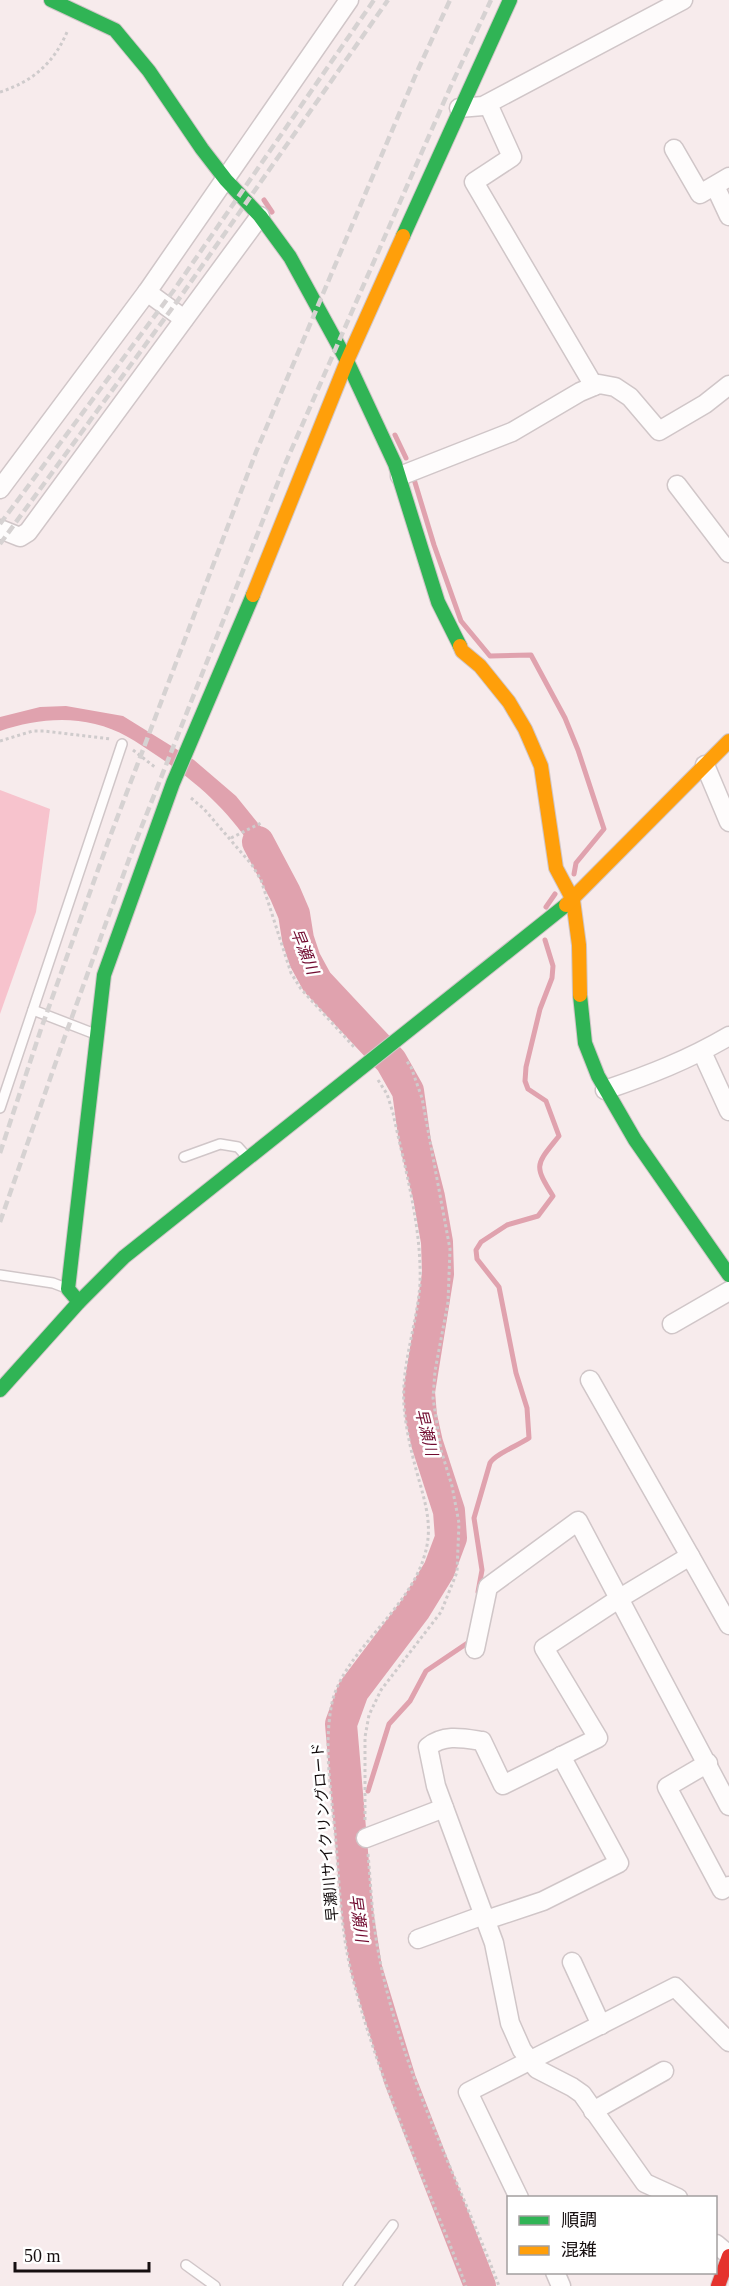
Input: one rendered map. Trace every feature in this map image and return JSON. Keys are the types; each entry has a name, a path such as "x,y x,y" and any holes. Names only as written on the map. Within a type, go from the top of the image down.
{"street":[{"path":"51,0 115,30 149,71 202,149 226,180 260,216 290,257 347,361 400,476 438,602 462,651 480,666 509,702 525,729 541,766 556,868 573,900 579,945 585,1043 605,1090 635,1140 729,1275"},
{"path":"0,489 147,292 349,0"},
{"path":"79,1302 68,1289 104,975 186,751 244,616 347,361 459,108 510,0"},
{"path":"459,108 488,104 683,0"},
{"path":"488,104 512,157 474,182 594,386"},
{"path":"674,149 700,194 722,181 729,216"},
{"path":"0,529 20,537 28,532 260,216"},
{"path":"147,292 184,319"},
{"path":"400,476 512,432 580,392 599,384 615,387 630,397 659,431 705,404 729,385"},
{"path":"678,485 729,553"},
{"path":"0,1390 123,1257 248,1158 365,1057 391,1043 573,900 729,741"},
{"path":"705,765 729,822"},
{"path":"605,1090 663,1070 702,1052 729,1036"},
{"path":"702,1052 729,1112"},
{"path":"672,1324 729,1291"},
{"path":"590,1380 729,1625"},
{"path":"475,1649 488,1587 578,1521 729,1806"},
{"path":"674,2196 645,2183 582,2094 537,2069 522,2050 510,2024 494,1943 444,1808 428,1758 428,1747 436,1740 454,1737 482,1741 503,1785 598,1738 544,1648 690,1556"},
{"path":"418,1939 543,1901 619,1863 561,1756"},
{"path":"708,1763 667,1787 722,1890 729,1886"},
{"path":"366,1838 444,1808"},
{"path":"572,1962 601,2025"},
{"path":"518,2196 468,2092 675,1987 729,2042"},
{"path":"593,2111 664,2071"},
{"path":"717,2245 729,2256 718,2286"}],"lane":[{"path":"0,1108 122,744"},
{"path":"33,1010 97,1035"},
{"path":"184,1157 220,1144 238,1147 248,1158"},
{"path":"0,1275 52,1283 68,1289"},
{"path":"348,2286 393,2225"},
{"path":"186,2265 214,2286"}],"path":[{"path":"0,92 29,80 42,70 62,43 69,27"},
{"path":"0,741 33,731 110,739 140,754 158,770"},
{"path":"188,795 233,837 261,880 291,973 301,989 365,1057"},
{"path":"233,837 259,825"},
{"path":"391,1043 411,1067 422,1098 450,1249 448,1302 435,1371 433,1398 441,1450 452,1486 459,1523 457,1572 441,1612 381,1690 369,1715 365,1737 366,1838 378,1950 397,2023 412,2072 499,2286"},
{"name":"早瀬川サイクリングロード","path":"377,1078 387,1094 393,1113 417,1234 420,1285 406,1365 404,1401 409,1440 428,1513 429,1528 426,1551 418,1575 407,1593 344,1674 336,1690 331,1706 329,1764 349,1963 384,2079 466,2286"}],"shaded area":[{"path":"66,706 123,716 194,760 236,796 278,848 292,876 272,881 249,842 208,795 142,745 119,733 103,726 71,720 35,722 0,731 0,717 40,707"},
{"path":"0,790 50,809 36,912 0,1014"}],"waterway":[{"path":"264,200 272,212"},
{"path":"395,435 406,458"},
{"path":"413,476 461,621 490,656 531,655 565,718 578,750 604,829 576,863 574,874"},
{"name":"早瀬川","path":"258,842 294,914 298,939 305,960 317,982 391,1061 408,1091 415,1142 429,1197 437,1242 438,1274 419,1392 427,1443 449,1511 451,1538 439,1570 415,1609 353,1691 341,1724 357,1910 366,1968 400,2080 480,2286"},
{"path":"546,907 555,894"},
{"path":"478,1592 482,1570 474,1518 490,1463 502,1453 529,1438 527,1408 516,1373 499,1287 477,1259 476,1250 481,1242 507,1225 538,1216 553,1196 542,1177 540,1165 559,1136 546,1101 528,1089 525,1081 526,1067 540,1009 552,978 553,966 545,940"},
{"path":"368,1791 389,1724 410,1701 426,1671 469,1642 470,1639"},
{"path":"347,1808 358,1805"}],"railway":[{"path":"0,524 174,290 374,0"},
{"path":"0,544 181,296 388,0"},
{"path":"0,1153 41,1029 108,842 256,452 416,74 450,0"},
{"path":"0,1222 132,851 286,462 491,0"}],"traffic: fast":[{"path":"51,0 115,30 149,71 202,149 226,180 260,216 290,257 347,361 395,464 438,602 460,646"},
{"path":"403,236 510,0"},
{"path":"79,1302 68,1289 104,975 173,783 253,595"},
{"path":"0,1390 79,1302 124,1257 566,905"},
{"path":"580,995 585,1043 598,1076 635,1140 729,1275"}],"traffic: slow":[{"path":"253,595 347,361 403,236"},
{"path":"460,646 462,651 480,666 509,702 525,729 541,766 556,868 573,900 579,945 580,995"},
{"path":"566,905 729,741"}],"traffic: jam":[{"path":"718,2286 729,2256"}]}
